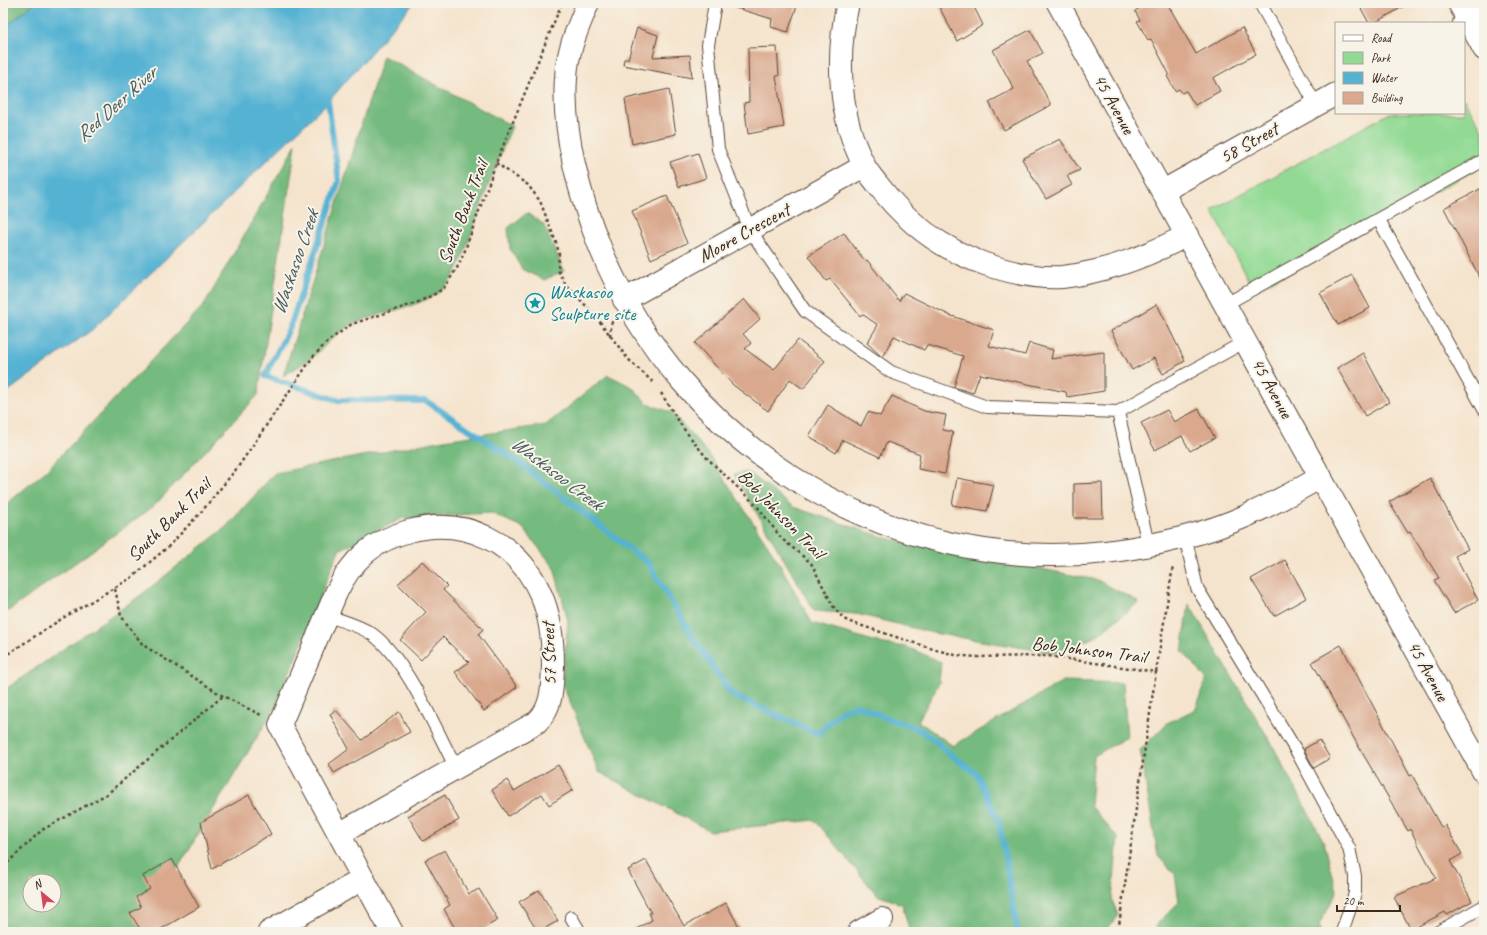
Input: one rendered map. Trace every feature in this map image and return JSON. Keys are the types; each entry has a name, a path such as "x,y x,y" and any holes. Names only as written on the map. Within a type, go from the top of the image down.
{"street":[{"path":"588,3 570,53 566,78 567,115 573,158 584,201 604,256 624,300 656,348 684,384 709,411 774,465 824,496 900,530 954,544 997,551 1065,554 1102,552 1181,537 1244,517 1321,477"},
{"path":"848,3 840,43 841,78 845,109 854,143 864,166 890,200 915,225 944,246 972,260 1003,270 1032,275 1061,277 1123,265 1166,247 1187,235"},
{"name":"45 Avenue","path":"1058,3 1226,304 1484,773"},
{"path":"1469,15 1484,49"},
{"name":"58 Street","path":"1163,191 1335,95"},
{"name":"Moore Crescent","path":"624,300 864,166"},
{"name":"57 Street","path":"280,725 344,574 355,561 385,540 419,529 449,527 483,534 506,549 525,568 541,594 550,626 553,671 549,706 538,722 339,834"},
{"path":"280,725 392,932"},
{"path":"269,932 363,879"},
{"path":"859,932 882,919"}],"lane":[{"path":"715,3 708,45 718,149 750,230 805,311 891,372 987,407 1118,412 1246,341"},
{"path":"1260,3 1316,105"},
{"path":"1226,304 1484,160"},
{"path":"1378,220 1484,409"},
{"path":"1118,412 1148,544"},
{"path":"1181,537 1197,588 1298,752 1349,848 1355,876 1355,893 1342,932"},
{"path":"326,615 370,633 392,652 405,670 456,768"},
{"path":"1438,932 1484,906"},
{"path":"571,916 580,932"}],"path":[{"name":"South Bank Trail","path":"3,656 63,618 115,589 146,566 197,516 238,467 312,358 333,336 352,324 416,303 434,295 444,288 451,278 464,252 496,163 562,3"},
{"name":"Bob Johnson Trail","path":"496,163 528,185 540,202 557,245 559,254 558,270 566,285 594,314 628,359 655,384 683,428 706,457 757,506 782,539 811,563 818,573 833,606 847,621 955,655 976,657 1048,656 1156,672 1118,932"},
{"path":"1156,672 1181,537"},
{"path":"115,589 121,616 143,645 223,696 280,725"},
{"path":"3,867 42,830 107,794 223,696"}],"green space":[{"path":"3,3 34,3 3,29"},
{"path":"383,56 512,126 461,261 456,272 444,288 435,295 412,305 362,320 351,325 334,336 308,361 283,376"},
{"path":"1465,101 1484,133 1484,165 1254,291 1212,210 1388,114 1465,114"},
{"path":"296,144 258,395 154,506 3,615 3,507 47,470 205,304"},
{"path":"527,213 543,224 564,271 544,280 522,269 510,249 508,228"},
{"path":"608,375 632,387 648,404 671,412 707,452 778,561 812,623 884,644 907,647 941,662 939,683 918,721 953,746 1063,681 1123,683 1127,737 1094,756 1090,806 1118,838 1112,900 1118,915 1105,932 910,932 902,904 877,895 815,820 710,831 599,772 562,683 568,621 554,567 522,527 491,513 403,518 339,550 276,706 139,932 3,932 3,691 141,595 226,527 275,473 444,440 546,425"},
{"path":"748,472 793,507 886,538 1097,580 1139,602 1095,637 1055,653 933,633 857,614 814,611 734,474"},
{"path":"1189,604 1273,746 1324,842 1337,891 1319,925 1321,932 1160,932 1155,926 1179,902 1175,874 1158,856 1140,750 1167,723 1196,709 1206,678 1182,651"}],"water":[{"name":"Red Deer River","path":"34,3 414,3 328,102 93,329 3,395 3,29"}],"building":[{"path":"734,3 798,3 788,32 771,27 772,19 733,7"},
{"path":"937,3 972,3 983,25 957,41"},
{"path":"1149,3 1167,3 1196,54 1242,28 1256,54 1213,78 1220,91 1195,105 1186,91 1182,93 1179,89 1175,91 1167,76 1169,74 1151,39 1148,40 1137,21 1140,20 1135,11"},
{"path":"1358,3 1410,3 1376,22 1368,22"},
{"path":"637,28 658,35 653,57 690,55 692,78 623,65 624,59 628,59"},
{"path":"1030,30 1043,53 1027,61 1051,105 1004,130 989,102 1014,89 993,50"},
{"path":"777,47 779,76 776,76 784,127 748,134 744,103 749,102 748,48"},
{"path":"669,89 676,134 632,144 625,99"},
{"path":"1060,139 1080,170 1067,176 1072,185 1046,199 1022,159"},
{"path":"698,153 706,178 679,187 670,162"},
{"path":"1484,187 1484,286 1444,208"},
{"path":"667,196 687,243 651,259 632,211"},
{"path":"844,233 865,261 867,260 899,301 904,293 949,315 994,330 989,346 1025,355 1029,343 1053,350 1051,359 1104,352 1104,391 1067,397 1066,392 980,374 973,393 954,387 963,356 927,345 924,350 894,336 882,357 867,343 878,325 862,314 860,316 830,279 826,281 808,256"},
{"path":"1352,275 1370,308 1338,325 1320,293"},
{"path":"744,299 760,319 743,334 751,343 745,349 774,370 798,340 825,361 803,389 790,379 768,411 733,385 695,343"},
{"path":"1157,304 1185,361 1163,374 1154,358 1132,370 1111,331"},
{"path":"1363,353 1389,402 1365,416 1337,368"},
{"path":"892,396 924,411 946,415 943,430 953,432 945,474 918,469 920,454 887,442 880,457 843,440 836,453 809,436 828,405 861,426 868,412 880,416"},
{"path":"1199,409 1215,438 1190,451 1182,436 1155,450 1141,423 1167,410 1174,422"},
{"path":"957,478 994,485 987,511 952,505"},
{"path":"1430,478 1468,549 1455,556 1478,600 1454,613 1434,580 1439,578 1389,502"},
{"path":"1102,483 1103,518 1074,518 1074,484"},
{"path":"1285,560 1306,598 1274,616 1251,579"},
{"path":"422,561 447,586 443,590 483,629 478,634 517,687 484,711 455,672 469,662 443,637 421,660 400,640 426,612 398,584"},
{"path":"1341,645 1410,776 1412,775 1441,827 1445,825 1462,854 1450,861 1472,901 1447,915 1445,912 1411,930 1394,897 1436,878 1410,829 1408,831 1356,742 1312,662"},
{"path":"336,710 362,740 399,712 410,732 334,773 329,764 349,749 330,714"},
{"path":"1319,740 1330,758 1314,768 1304,749"},
{"path":"558,765 573,790 549,805 542,794 508,816 492,790 507,780 514,791"},
{"path":"249,795 271,834 212,869 201,822"},
{"path":"445,795 459,820 423,841 408,816"},
{"path":"445,850 469,894 479,889 498,920 477,932 457,932 444,909 450,905 425,860"},
{"path":"172,859 199,907 156,932 142,932 130,913 141,907 136,897 150,889 143,876"},
{"path":"646,860 684,926 726,903 742,932 631,932 652,920 649,913 651,913 628,870"},
{"path":"539,890 558,921 538,932 519,902"}],"waterway":[{"name":"Waskasoo Creek","path":"324,96 328,102 339,181 290,327 265,376 337,400 426,401 517,461 649,564 690,633 732,695 818,734 840,712 857,705 886,718 916,728 935,740 943,749 976,773 999,822 1018,932"}],"place":[{"name":"Waskasoo Sculpture site","path":"535,303"}]}
